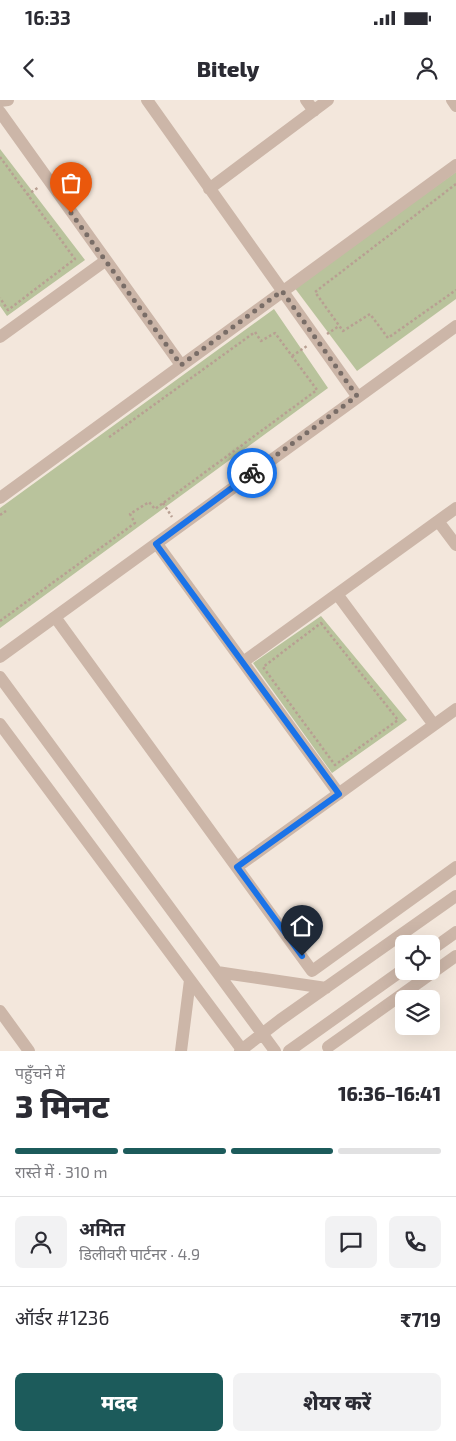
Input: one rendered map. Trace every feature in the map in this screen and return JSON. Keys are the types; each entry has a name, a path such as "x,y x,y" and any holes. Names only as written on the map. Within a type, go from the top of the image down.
{"street":[{"path":"0,101 8,100"},
{"path":"147,100 357,396"},
{"path":"306,100 314,111"},
{"path":"209,189 328,100"},
{"path":"452,100 456,106"},
{"path":"0,112 181,365"},
{"path":"0,498 456,164"},
{"path":"0,337 105,261"},
{"path":"0,657 357,396 456,326"},
{"path":"243,662 456,508"},
{"path":"438,521 456,545"},
{"path":"156,544 339,794"},
{"path":"337,594 434,726"},
{"path":"55,617 312,970"},
{"path":"0,677 275,1051"},
{"path":"237,867 456,709"},
{"path":"0,724 242,1051 262,1033 456,896"},
{"path":"295,983 456,867"},
{"path":"440,944 456,932"},
{"path":"328,1049 456,956"},
{"path":"217,972 326,988"},
{"path":"289,1051 395,975"},
{"path":"181,1051 190,980"},
{"path":"0,1011 29,1051"},
{"path":"328,1049 333,1020"}],"path":[{"path":"0,157 75,259 8,310 0,298"},
{"path":"456,184 314,292 343,331 370,314 388,338 456,290"},
{"path":"0,621 135,523 130,514 149,502 155,509 317,390 275,333 261,341 255,332 104,441"},
{"path":"0,515 8,509"},
{"path":"321,623 398,720 335,765 263,667 321,623"}],"green space":[{"path":"0,149 85,260 7,316 0,306"},
{"path":"456,172 456,299 357,371 294,287"},
{"path":"274,309 328,388 0,628 0,508"},
{"path":"321,616 407,720 332,773 253,663"}],"way so far":[{"path":"71,213 181,365 282,291 357,396 252,473"}],"route":[{"path":"252,473 156,544 339,794 237,867 302,956"}]}
